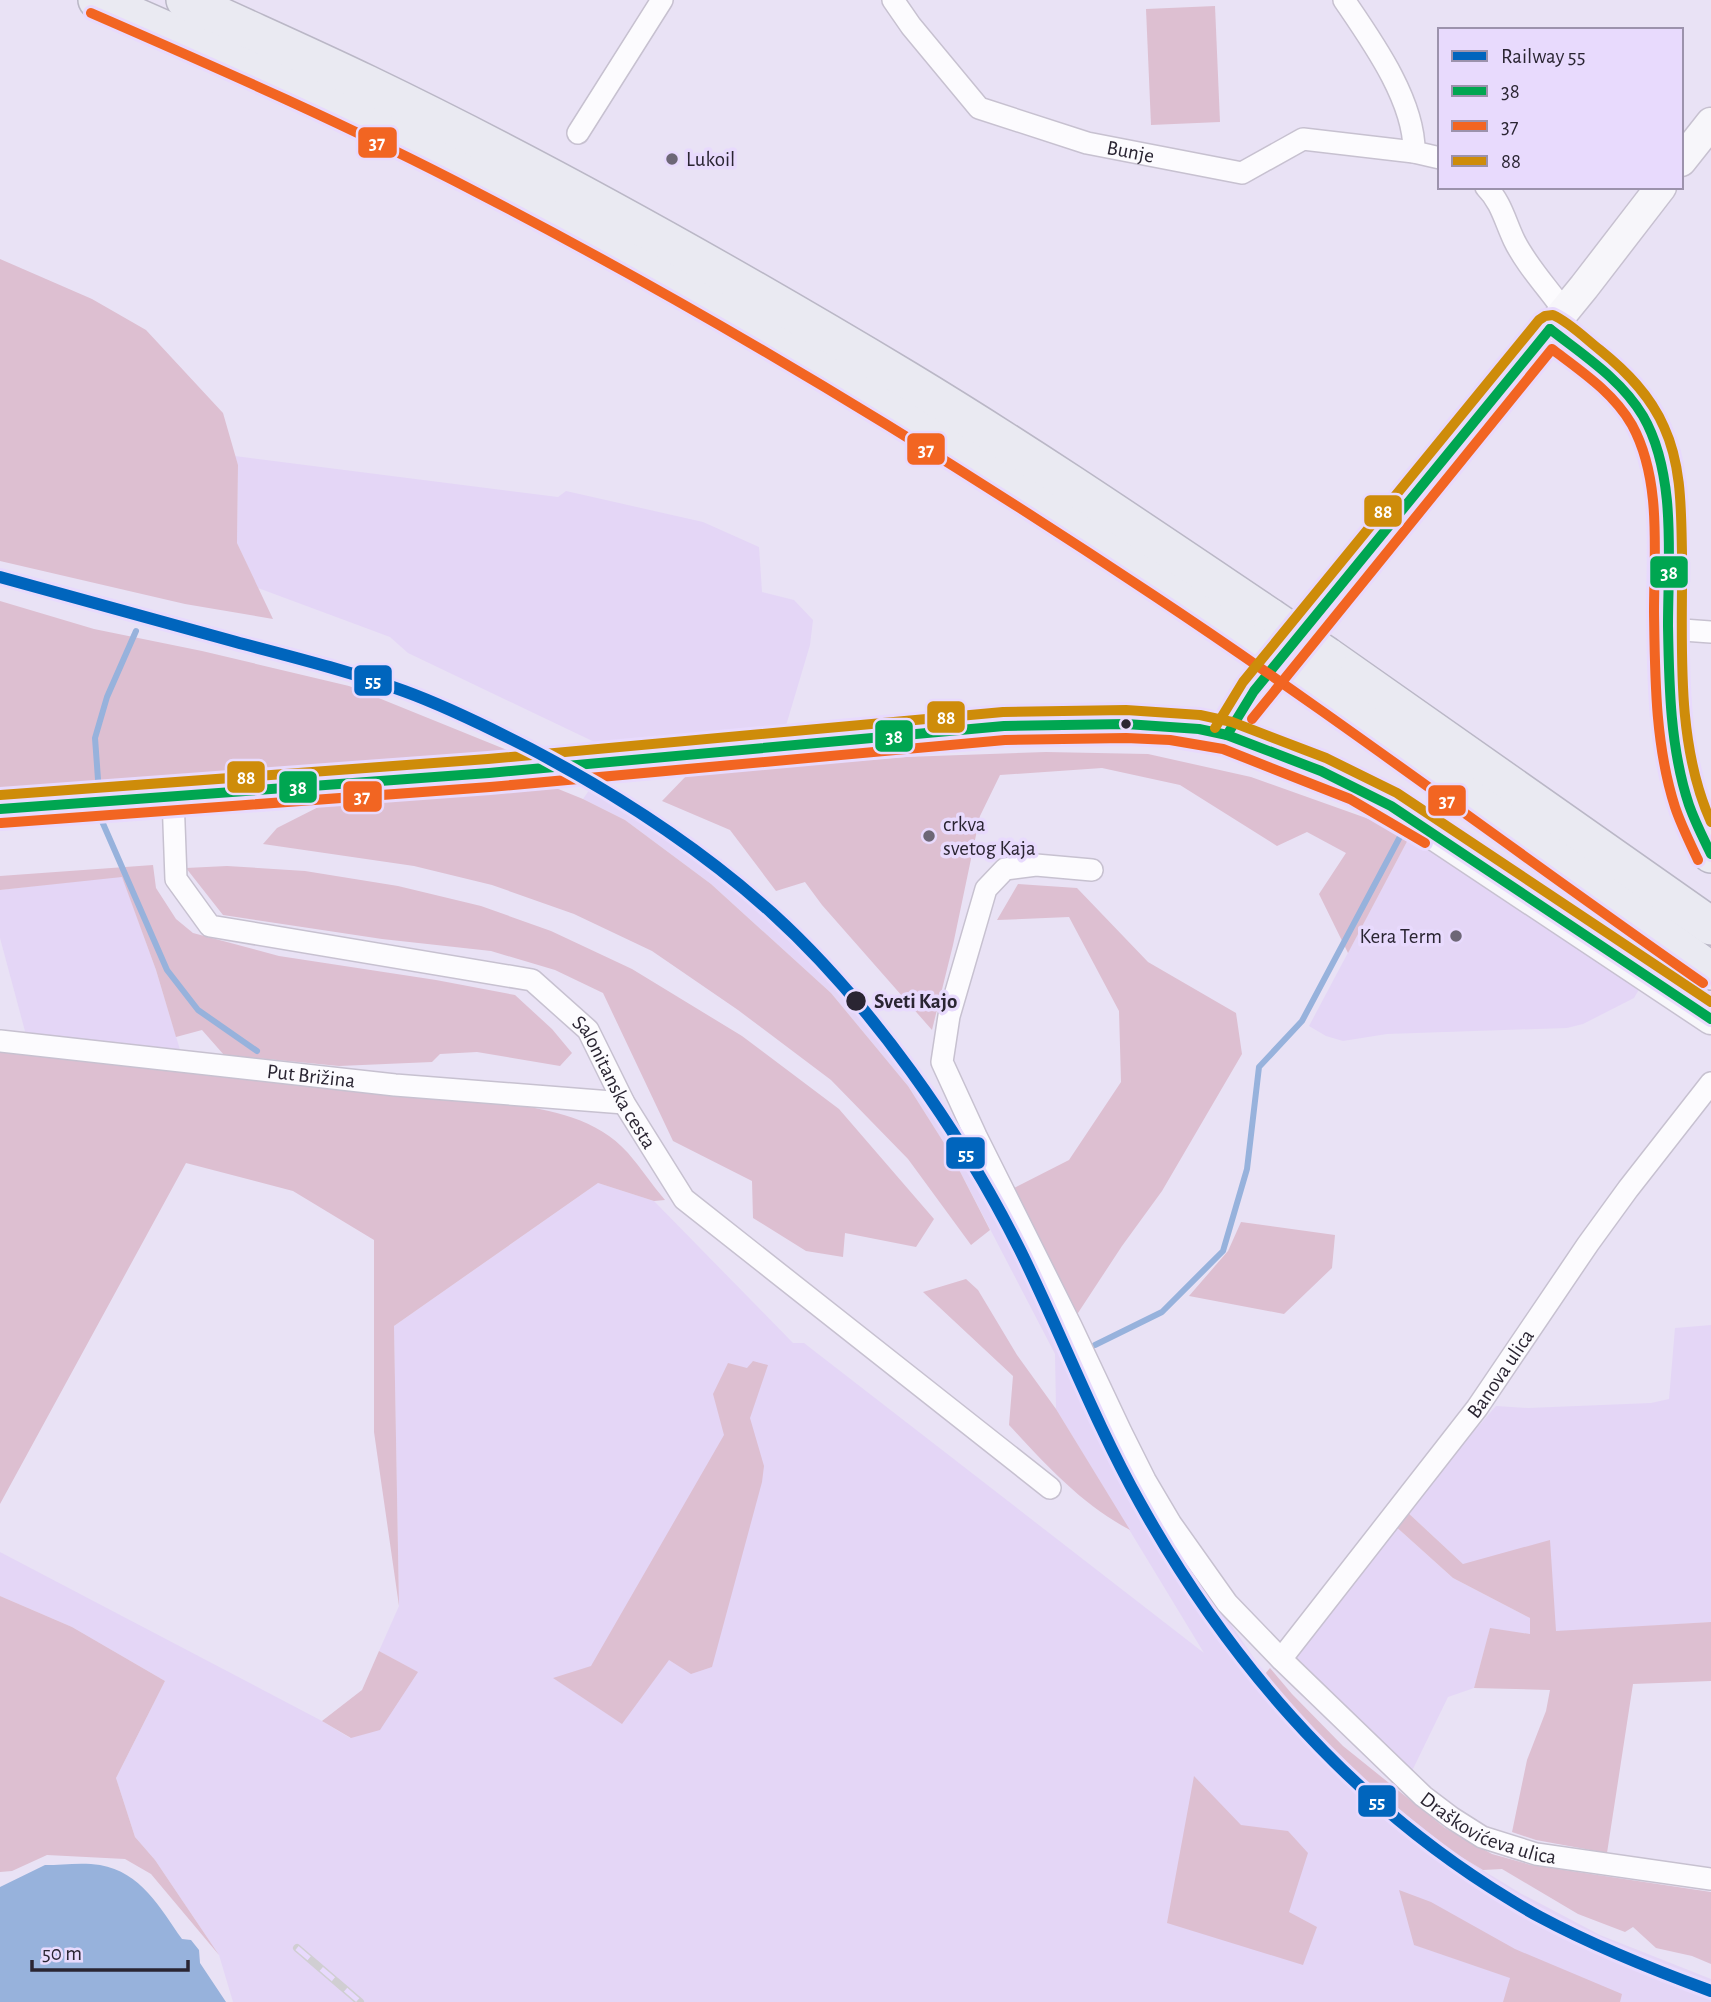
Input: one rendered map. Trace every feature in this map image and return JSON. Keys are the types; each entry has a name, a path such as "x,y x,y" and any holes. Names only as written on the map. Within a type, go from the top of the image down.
{"highway":[{"path":"97,0 353,115 531,205 686,290 1261,631 1711,926"},
{"path":"185,0 380,91 538,171 719,271 907,380 1045,466 1261,631"},
{"path":"1669,629 1671,711 1677,757 1686,797 1711,854"},
{"path":"1316,668 1711,971"}],"main road":[{"path":"1683,158 1711,123"},
{"path":"1227,735 1254,691 1557,320 1659,189"},
{"path":"0,810 489,773 1004,726 1171,726 1227,735 1321,771 1391,806 1711,1019"}],"street":[{"path":"578,133 662,0"},
{"name":"Bunje","path":"893,0 911,26 979,108 1087,143 1242,173 1303,139 1414,152 1438,158"},
{"path":"1344,0 1386,62 1412,129 1414,152"},
{"path":"1488,189 1503,211 1514,240 1557,320 1630,397 1653,435 1667,499 1669,629 1711,632"},
{"name":"Salonitanska cesta","path":"173,797 176,879 210,926 532,980 588,1030 624,1103 684,1199 1049,1488"},
{"name":"Draškovićeva ulica","path":"1092,870 1036,865 1004,869 986,889 949,1016 942,1062 1145,1480 1171,1524 1227,1603 1281,1659 1423,1796 1482,1837 1536,1854 1711,1879"},
{"name":"Put Brižina","path":"0,1041 395,1085 624,1103"},
{"name":"Banova ulica","path":"1281,1659 1477,1408 1612,1211 1711,1083"}],"shaded area":[{"path":"1215,6 1220,122 1151,125 1146,9"},
{"path":"0,259 92,299 146,330 223,413 238,465 237,543 273,619 185,604 0,561"},
{"path":"235,456 558,497 566,491 703,522 759,547 762,592 794,600 813,620 810,645 785,729 605,747 408,653 390,637 258,588 237,543 238,465"},
{"path":"0,601 94,629 349,686 507,750 291,770 0,790"},
{"path":"1046,752 1148,754 1251,777 1411,834 1348,953 1319,894 1346,853 1307,832 1277,846 1180,785 1102,768 1000,775 980,816 932,1030 805,882 776,891 730,830 662,801 688,774 905,757"},
{"path":"599,776 659,816 728,868 794,927 856,992 924,1077 974,1147 1175,1543 1271,1683 1317,1735 1380,1794 1453,1852 1520,1893 1600,1935 1711,1979 1711,2002 233,2002 219,1955 155,1860 135,1837 116,1778 165,1681 72,1627 0,1596 0,1552 350,1738 417,1672 379,1651 399,1606 394,1326 598,1183 654,1201 793,1343 804,1343 1204,1653 1056,1409 1055,1354 951,1154 908,1086 831,993 711,884 625,820 583,799"},
{"path":"541,782 625,820 711,884 831,993 908,1086 951,1154 990,1230 971,1245 908,1159 831,1080 738,1010 652,951 574,914 492,885 414,866 263,844 277,828 346,793"},
{"path":"1411,834 1641,986 1634,998 1583,1024 1567,1028 1387,1034 1343,1041 1326,1036 1309,1026"},
{"path":"153,865 156,888 176,919 193,933 279,956 515,995 552,1029 572,1053 560,1066 477,1052 440,1054 432,1062 339,1066 224,1055 202,1030 176,1037 156,970 122,877 0,890 0,876"},
{"path":"227,866 305,871 398,886 481,906 551,931 632,969 742,1036 839,1109 934,1219 916,1247 845,1233 843,1257 806,1251 753,1218 752,1181 673,1141 603,993 555,970 491,951 382,939 223,915 186,868"},
{"path":"122,876 156,970 181,1053 26,1035 0,938 0,890"},
{"path":"1018,884 1077,888 1148,962 1236,1013 1242,1054 1162,1191 1076,1316 1012,1189 1069,1160 1121,1082 1119,1011 1069,917 997,920"},
{"path":"0,1050 500,1102 552,1112 585,1123 615,1141 628,1153 665,1200 654,1201 598,1183 394,1326 399,1606 374,1432 374,1240 293,1191 186,1163 0,1504"},
{"path":"1241,1222 1335,1235 1332,1268 1284,1314 1189,1296 1228,1251"},
{"path":"966,1279 978,1290 1017,1355 1056,1409 1130,1530 1080,1496 1050,1469 1009,1425 1013,1376 923,1292"},
{"path":"1711,1325 1711,1622 1556,1632 1463,1564 1405,1510 1496,1406 1528,1408 1651,1403 1669,1399 1675,1328"},
{"path":"753,1361 768,1365 750,1418 764,1466 762,1482 712,1667 691,1674 669,1660 622,1724 553,1678 591,1666 724,1435 713,1394 728,1363 747,1368"},
{"path":"1405,1510 1463,1564 1550,1540 1556,1631 1711,1622 1711,1681 1633,1684 1607,1853 1536,1840 1512,1832 1527,1760 1546,1711 1550,1690 1474,1688 1490,1628 1530,1634 1530,1618 1453,1578 1393,1524"},
{"path":"1393,1524 1453,1578 1530,1618 1531,1634 1490,1629 1474,1688 1448,1697 1412,1771 1291,1658"},
{"path":"0,1596 72,1627 165,1681 116,1778 135,1837 155,1860 219,1955 151,1874 125,1859 47,1855 12,1871 0,1872"},
{"path":"379,1651 418,1672 380,1730 351,1738 322,1721 362,1690"},
{"path":"1270,1668 1343,1746 1445,1828 1492,1854 1531,1865 1711,1892 1711,1964 1692,1956 1656,1948 1633,1927 1625,1932 1578,1914 1502,1869 1483,1870 1453,1852 1380,1794 1317,1735 1271,1683 1265,1674"},
{"path":"1194,1776 1241,1825 1288,1831 1308,1853 1289,1912 1317,1927 1303,1965 1167,1923"},
{"path":"1399,1890 1431,1902 1515,1949 1622,1994 1620,2002 1503,2002 1510,1978 1414,1945"}],"water":[{"path":"45,1865 100,1865 127,1875 138,1883 182,1939 191,1940 199,1950 200,1963 226,2002 0,2002 0,1887"}],"waterway":[{"path":"99,793 95,738 107,697 136,631"},
{"path":"100,811 101,819 167,970 198,1010 257,1051"},
{"path":"1095,1345 1162,1312 1223,1251 1247,1169 1259,1067 1302,1021 1402,833"}],"railway":[{"path":"297,1948 360,2002"}],"rail line":[{"name":"55","path":"0,577 342,671 437,704 531,749 595,785 687,844 744,889 808,948 844,987 911,1071 941,1115 970,1160 1020,1250 1123,1472 1173,1560 1249,1667 1291,1717 1385,1808 1436,1850 1490,1887 1534,1914 1582,1938 1711,1991"}],"transit line":[{"name":"37","path":"91,13 286,100 431,169 651,286 821,385 1071,541 1223,642 1703,983"},
{"name":"88","path":"1215,728 1243,682 1539,320 1553,315 1583,336 1636,384 1652,404 1670,442 1681,505 1682,655 1686,724 1699,790 1711,822"},
{"name":"38","path":"1550,329 1601,368 1624,390 1643,416 1654,439 1666,491 1668,518 1668,648 1674,739 1689,805 1711,854"},
{"name":"38","path":"1227,735 1254,691 1550,329"},
{"name":"37","path":"1252,719 1552,349 1596,383 1616,403 1625,413 1642,446 1654,517 1655,661 1663,760 1675,807 1698,860"},
{"name":"88","path":"0,795 488,759 1003,712 1126,710 1200,715 1232,722 1326,758 1397,793 1711,1002"},
{"name":"38","path":"0,809 489,773 1004,726 1126,724 1199,729 1227,735 1321,771 1391,806 1711,1019"},
{"name":"37","path":"1,823 490,787 1005,740 1126,738 1170,740 1223,749 1350,799 1425,843"}],"place":[{"name":"Lukoil","path":"672,159"},
{"name":"crkva svetog Kaja","path":"929,836"},
{"name":"Kera Term","path":"1456,936"},
{"name":"Sveti Kajo","path":"856,1001"}]}
